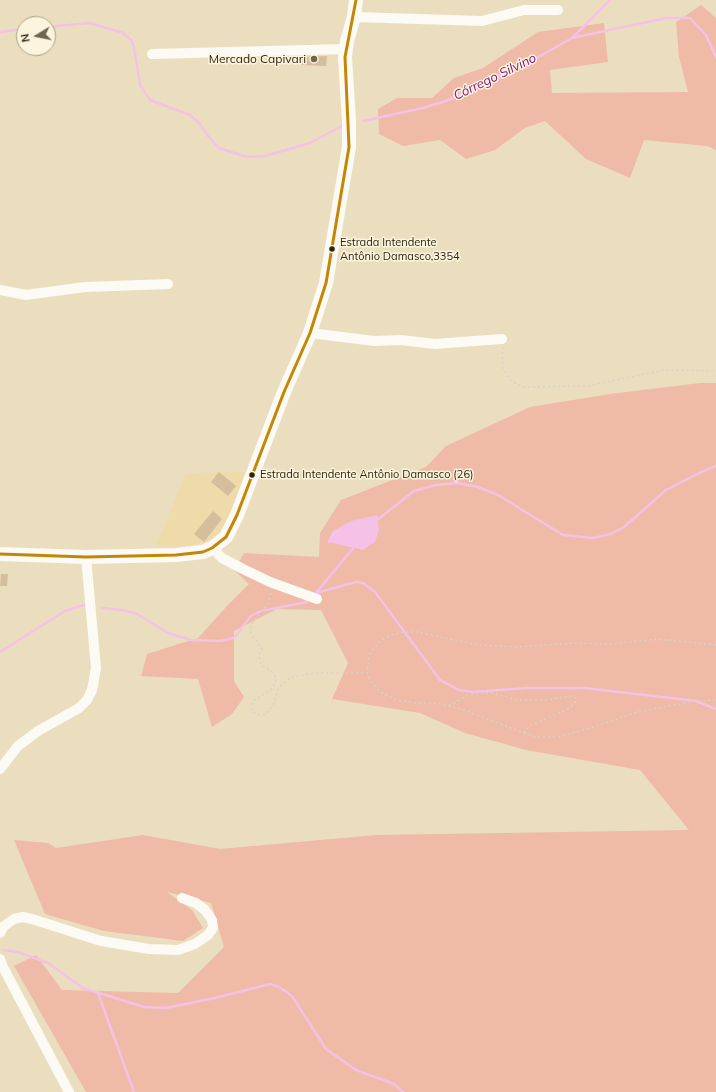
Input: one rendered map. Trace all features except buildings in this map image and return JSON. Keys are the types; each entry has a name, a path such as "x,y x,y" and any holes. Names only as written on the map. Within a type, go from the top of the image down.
{"main road":[{"path":"0,554 86,557 194,554 212,548 226,537 232,527 284,392 310,333 326,283 348,156 349,121 345,72 346,49 354,17 356,0"}],"street":[{"path":"354,17 482,21 524,10 558,10"},
{"path":"152,54 346,49"},
{"path":"0,290 26,295 85,287 168,284"},
{"path":"310,333 374,341 401,340 435,344 502,339"},
{"path":"212,548 230,563 270,582 317,599"},
{"path":"0,769 18,746 38,731 79,708 87,700 92,690 96,668 86,557"},
{"path":"0,933 4,926 14,919 23,917 37,920 101,941 149,949 178,950 195,944 208,935 213,928 212,920 205,910 196,903 182,898"},
{"path":"0,959 2,967 69,1092"}],"path":[{"path":"502,339 502,366 510,380 523,387 587,386 664,370 716,371"},
{"path":"270,582 271,593 269,602 252,625 252,634 262,648 259,655 260,665 274,673 276,681 272,689 253,701 252,711 258,715 266,714 273,706 279,687 291,677 317,673 367,673"},
{"path":"716,644 658,639 610,644 518,647 478,646 418,632 404,632 391,635 380,641 370,653 367,673 370,682 380,692 397,700 448,706 537,737 559,737 637,712 696,701 716,700"},
{"path":"448,706 466,696 478,693 492,693 518,700 545,700 571,696 576,698 575,703 568,709 529,726 524,733"}],"shaded area":[{"path":"701,5 716,18 716,150 707,146 644,140 630,178 586,159 545,121 525,128 495,150 466,159 440,140 403,146 379,134 378,109 397,98 432,98 454,78 483,68 538,32 604,23 608,62 550,70 552,93 688,92 679,57 676,22"},
{"path":"700,383 716,383 716,1092 86,1092 14,966 36,955 62,990 178,993 224,947 211,903 167,892 192,910 203,928 183,941 104,931 45,914 14,840 48,843 56,848 143,835 220,849 376,835 689,830 640,770 526,750 465,733 420,713 332,699 348,663 321,610 277,609 234,631 234,681 244,697 232,714 212,727 198,679 141,676 147,654 198,638 249,584 234,570 244,553 319,557 320,533 341,500 426,467 446,446 530,407 610,394"},
{"path":"244,472 232,519 226,529 213,540 193,545 172,547 156,545 186,473"},
{"path":"377,515 379,530 375,542 363,550 327,542 333,531 351,521"}],"waterway":[{"name":"Córrego Silvino","path":"363,121 423,108 446,101 533,60 572,38 610,0"},
{"path":"572,38 666,18 690,18 706,35 716,57"},
{"name":"Córrego Silvino","path":"56,26 90,23 123,33 131,40 134,47 140,85 150,100 190,115 199,123 219,148 247,157 265,156 310,143 342,126"},
{"name":"Córrego Silvino","path":"0,32 16,30"},
{"path":"377,520 414,491 436,485 457,483 478,487 498,495 563,535 593,538 611,534 624,527 666,490 716,466"},
{"path":"316,593 354,547"},
{"path":"316,593 356,582 363,583 375,592 440,680 459,690 473,692 527,688 585,688 696,701 716,709"},
{"path":"102,608 123,610 137,614 168,633 191,640 220,641 234,638 251,616 261,611 307,602"},
{"path":"0,652 65,611 84,605"},
{"path":"4,950 18,952 48,963 83,988 144,1007 166,1008 215,998 270,984 279,987 292,996 326,1049 356,1070 394,1084 403,1092"},
{"path":"98,993 134,1092"}],"transit line":[{"path":"0,554 86,557 176,555 203,552 212,548 226,537 237,515 284,392 310,333 326,283 349,147 345,57 356,0"}],"place":[{"name":"Mercado Capivari","path":"314,59"},
{"name":"Estrada Intendente Antônio Damasco,3354","path":"332,249"},
{"name":"Estrada Intendente Antônio Damasco (26)","path":"252,475"}]}
